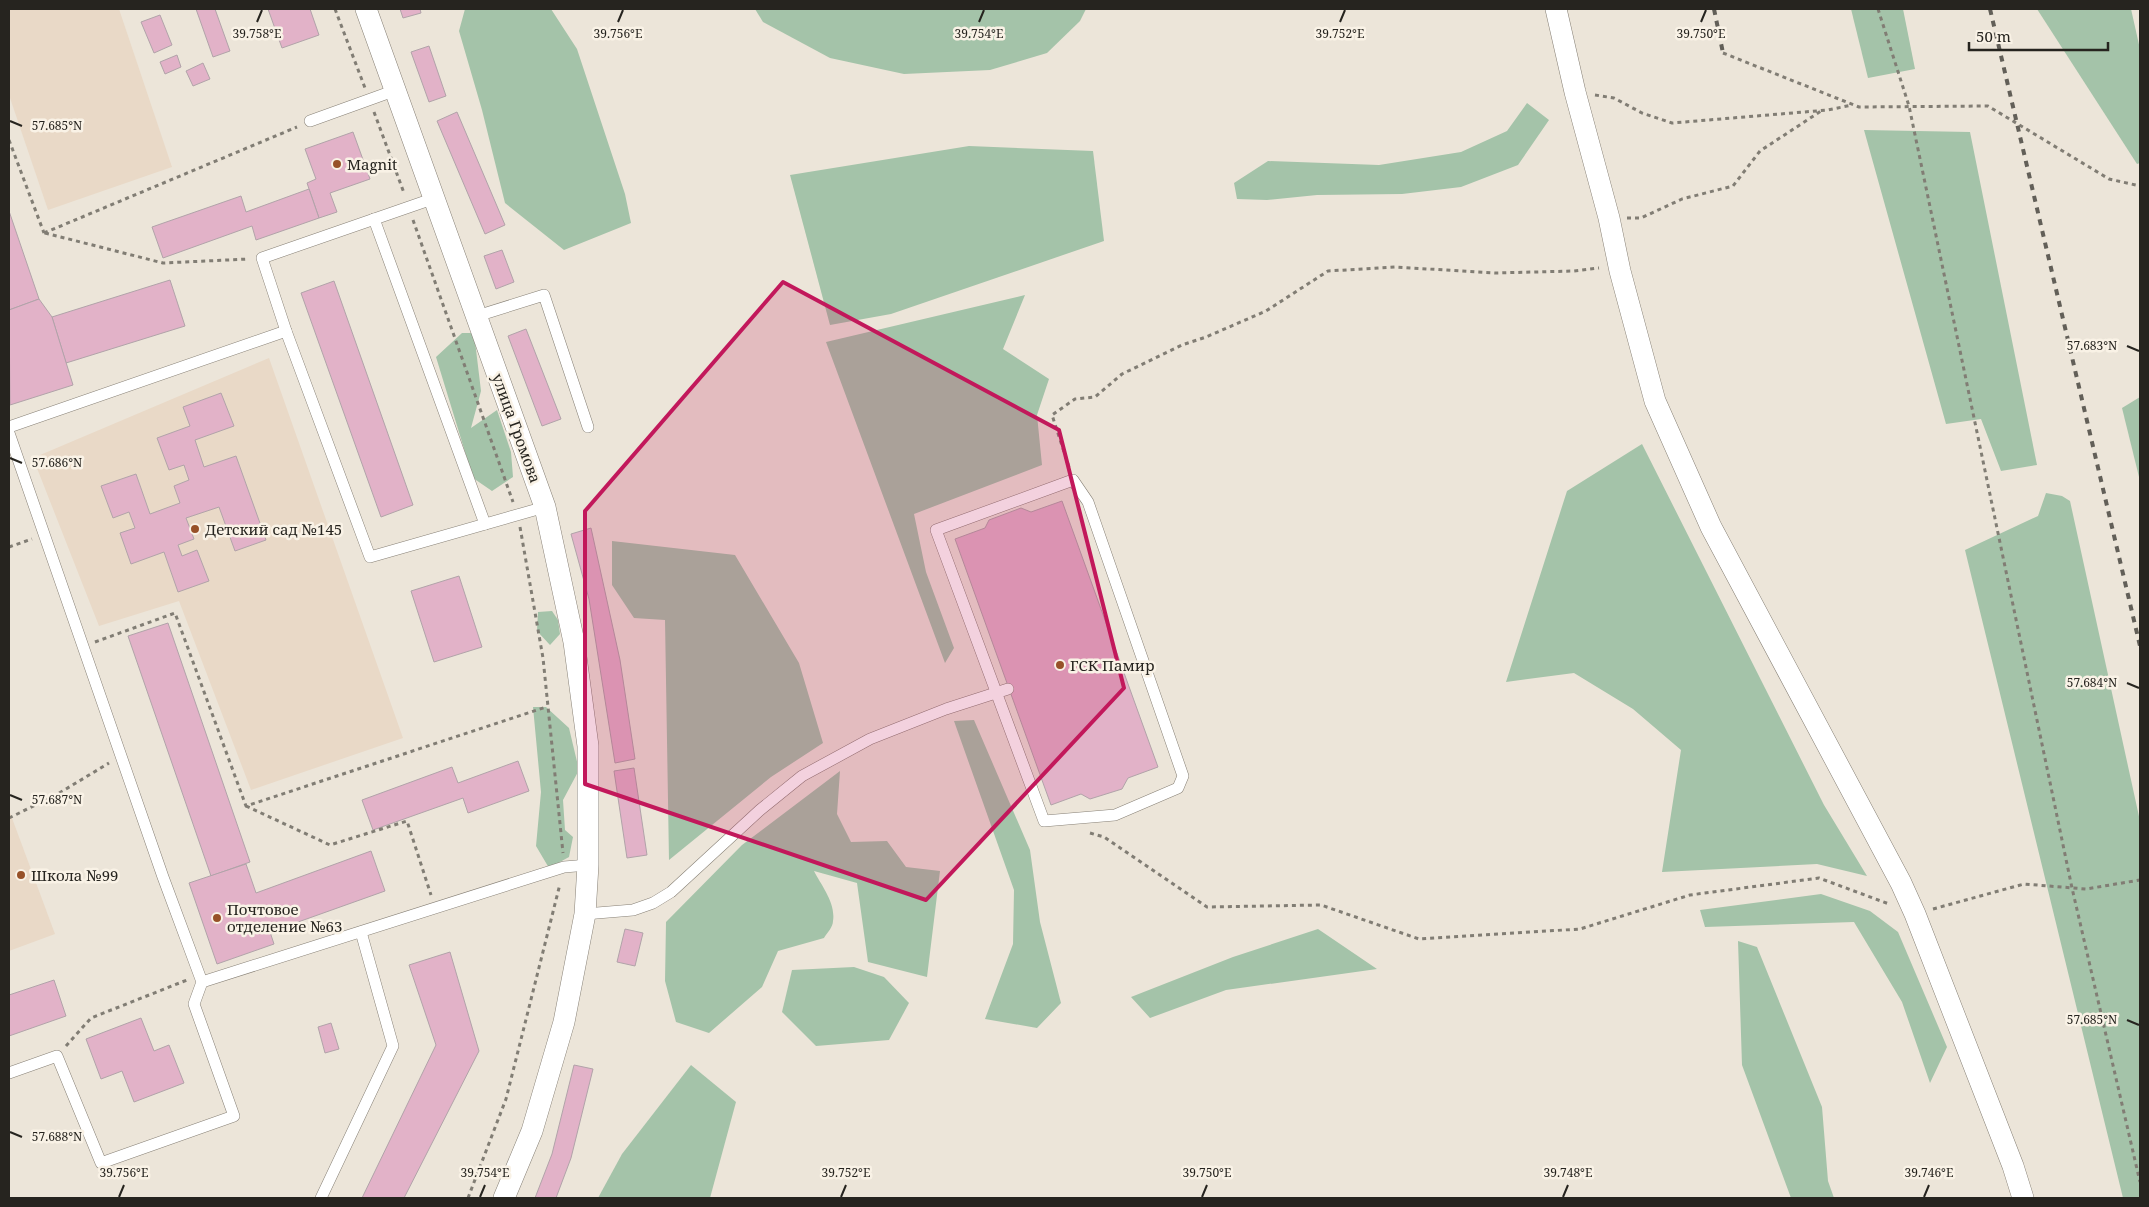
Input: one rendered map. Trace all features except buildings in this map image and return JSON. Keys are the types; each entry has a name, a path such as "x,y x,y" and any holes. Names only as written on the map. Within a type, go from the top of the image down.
{"street":[{"name":"улица Громова","path":"366,9 546,507 574,642 588,746 588,865 585,914 564,1022 532,1132 504,1198"},
{"path":"1556,9 1575,92 1655,401 1710,527 1901,884 1915,914 2013,1166 2023,1198"}],"lane":[{"path":"310,121 396,90"},
{"path":"435,198 262,258 286,331 370,557 546,507"},
{"path":"374,219 485,524"},
{"path":"477,316 544,295 588,427"},
{"path":"9,427 286,331"},
{"path":"9,433 200,978 194,1004 234,1116 101,1163 57,1056 9,1073"},
{"path":"1074,480 1088,502 1183,776 1178,788 1115,815 1044,821 936,530 1074,480"},
{"path":"585,914 633,910 653,902 671,892 760,810 802,776 870,739 946,709 1008,689"},
{"path":"200,978 361,932 564,866 588,865"},
{"path":"321,1198 393,1046 361,932"}],"path":[{"path":"335,9 409,207 518,515 543,658 564,866 506,1099 468,1198"},
{"path":"1878,9 1909,106 2072,888 2140,1182"},
{"path":"1723,53 1859,107 1988,106 2109,179 2140,186"},
{"path":"1575,92 1614,98 1642,113 1672,123 1822,110 1854,105"},
{"path":"1609,218 1641,218 1682,200 1733,186 1760,151 1822,110"},
{"path":"44,233 310,121"},
{"path":"9,140 44,233"},
{"path":"44,233 163,263 262,258"},
{"path":"1074,480 1052,415 1060,407 1074,399 1095,397 1122,374 1182,345 1206,337 1266,311 1328,271 1395,267 1495,273 1574,271 1602,268 1620,270"},
{"path":"9,547 44,535"},
{"path":"83,646 175,613 246,806 330,845 407,821 435,908"},
{"path":"246,806 546,707"},
{"path":"9,818 56,795 121,756"},
{"path":"1087,832 1104,836 1207,908 1321,905 1419,939 1580,929 1690,895 1819,878 1915,914 2024,884 2086,889 2140,880"},
{"path":"57,1056 91,1018 200,978"}],"highlighted area":[{"path":"783,282 1059,430 1124,688 926,900 585,784 585,511"}],"shaded area":[{"path":"9,9 119,9 172,167 48,210 9,95"},
{"name":"Детский сад №145","path":"269,358 403,738 251,790 179,601 99,626 33,458"},
{"name":"Школа №99","path":"9,810 55,934 9,951"}],"green space":[{"path":"465,9 551,9 577,49 625,194 631,223 564,250 505,203 482,110 459,31"},
{"path":"755,9 1086,9 1080,21 1047,53 990,70 904,74 830,58 763,22"},
{"path":"1851,9 1903,9 1915,69 1868,78"},
{"path":"2037,9 2131,9 2140,49 2140,163 2137,164"},
{"path":"1527,103 1549,120 1518,165 1461,187 1402,194 1317,195 1267,200 1237,199 1234,183 1268,161 1379,165 1461,152 1507,131"},
{"path":"1864,130 1970,132 2037,465 2001,471 1981,419 1946,424"},
{"path":"969,146 1093,151 1104,241 891,314 830,325 790,175"},
{"path":"1025,295 1003,349 1049,379 1037,415 1042,465 914,514 926,572 954,648 945,663 826,342"},
{"path":"462,333 474,333 481,391 471,428 497,410 511,452 513,477 492,491 473,478 436,357"},
{"path":"2140,397 2140,481 2122,408"},
{"path":"1642,444 1824,805 1867,876 1817,864 1662,872 1681,750 1633,709 1574,673 1506,682 1567,491"},
{"path":"2046,493 2062,496 2070,501 2140,821 2140,1198 2123,1198 1965,550 2038,516"},
{"path":"612,541 735,555 799,663 823,743 771,777 669,860 665,620 634,618 612,585"},
{"path":"552,611 558,620 560,634 550,645 537,631 538,612"},
{"path":"533,707 546,707 569,728 579,770 563,800 565,830 573,837 569,857 549,868 536,846 541,792"},
{"path":"974,720 1030,850 1040,922 1061,1003 1037,1028 985,1019 1013,944 1014,890 954,721"},
{"path":"840,771 837,814 851,842 887,841 906,867 940,871 927,977 868,962 857,883 814,871 830,901 833,914 832,925 824,938 778,951 762,987 709,1033 676,1022 665,981 666,922 742,845"},
{"path":"1821,894 1870,911 1898,932 1947,1047 1930,1083 1902,1002 1854,922 1705,927 1700,910"},
{"path":"1318,929 1377,969 1226,990 1150,1018 1131,997 1233,957"},
{"path":"1738,941 1757,947 1822,1107 1828,1181 1834,1198 1791,1198 1742,1065"},
{"path":"854,967 884,977 909,1003 889,1040 816,1046 782,1012 792,970"},
{"path":"691,1065 736,1102 710,1198 598,1198 622,1154"}],"railway":[{"path":"1714,9 1723,53"},
{"path":"1990,9 2140,646"}],"place":[{"name":"Magnit","path":"337,164"},
{"name":"Детский сад №145","path":"195,529"},
{"name":"ГСК Памир","path":"1060,665"},
{"name":"Школа №99","path":"21,875"},
{"name":"Почтовое отделение №63","path":"217,918"}]}
